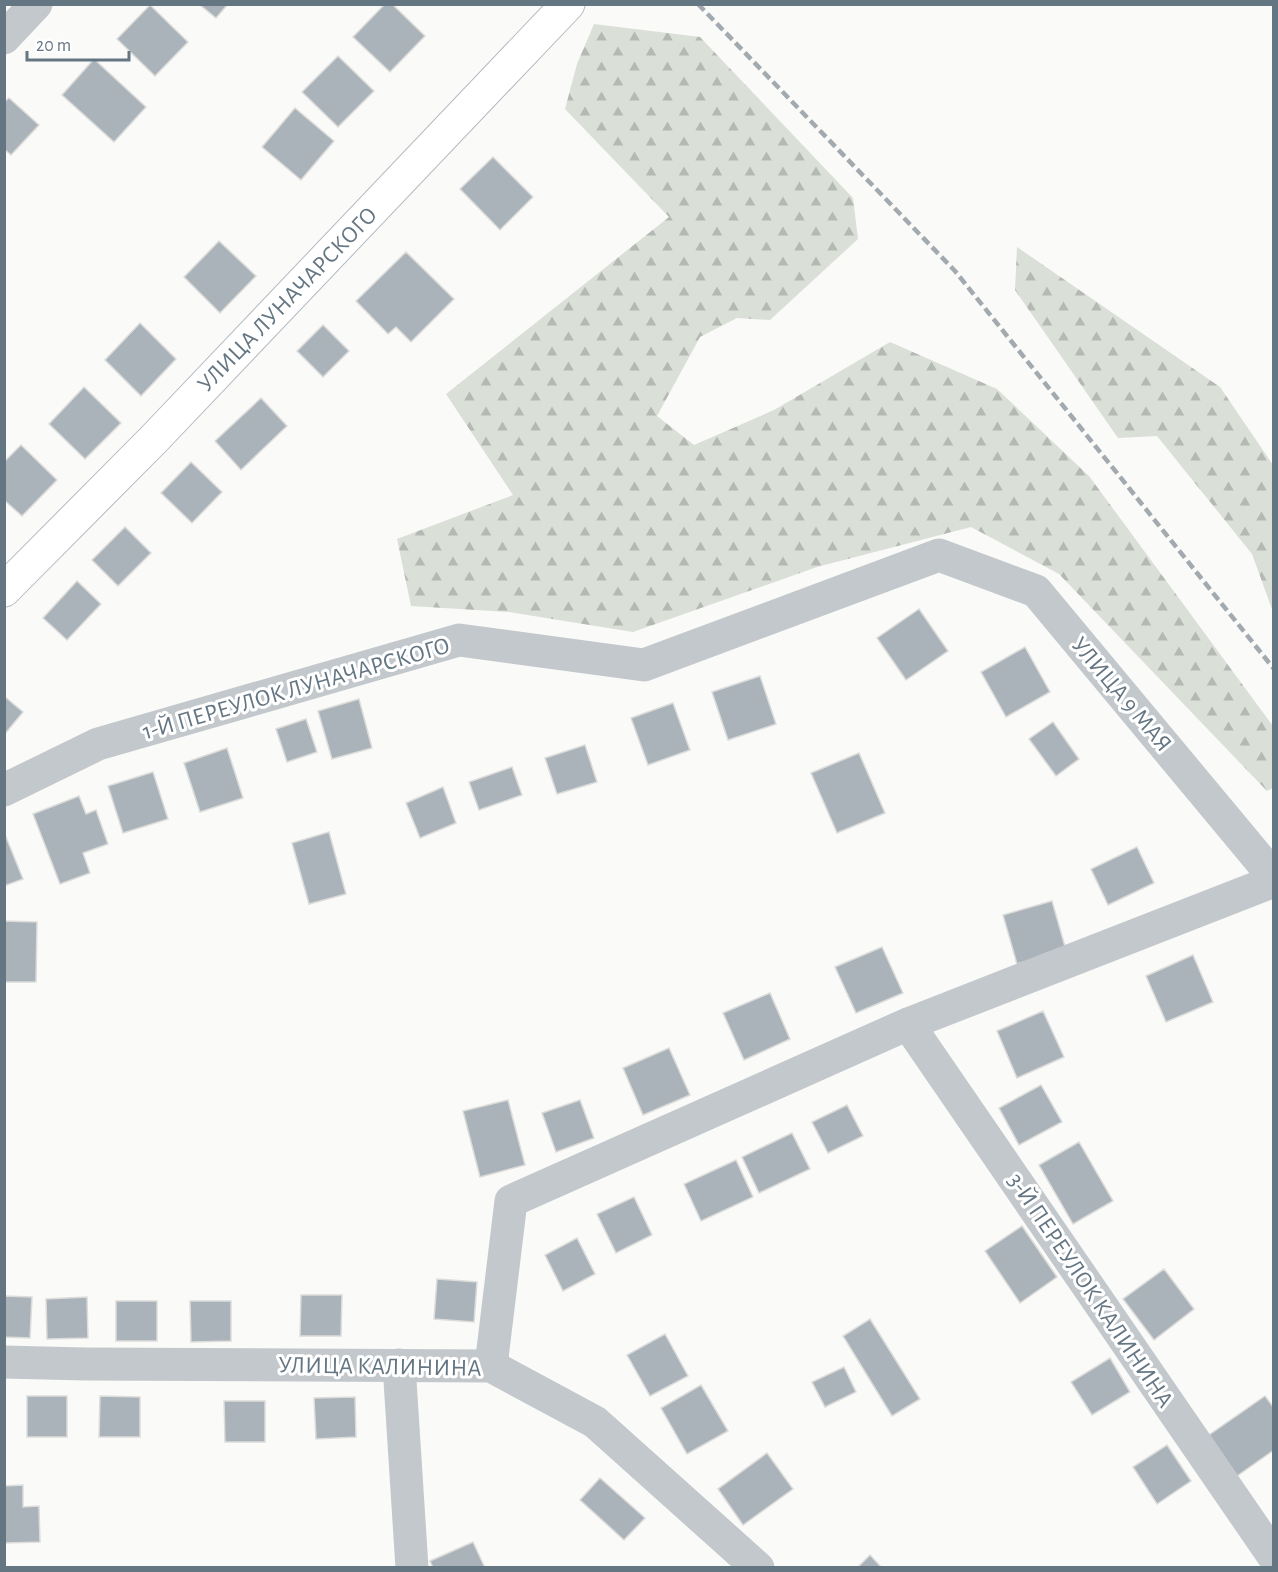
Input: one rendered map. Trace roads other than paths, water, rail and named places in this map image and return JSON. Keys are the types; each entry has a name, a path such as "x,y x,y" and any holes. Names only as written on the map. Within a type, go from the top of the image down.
{"main road":[{"name":"УЛИЦА ЛУНАЧАРСКОГО","path":"4,590 154,439 567,4"}],"street":[{"path":"4,38 36,4"},
{"name":"1-Й ПЕРЕУЛОК ЛУНАЧАРСКОГО","path":"4,790 98,744 459,640 645,665 939,555"},
{"name":"УЛИЦА 9 МАЯ","path":"939,555 1036,591 1274,879"},
{"path":"491,1366 511,1201 908,1024 1274,879"},
{"name":"3-Й ПЕРЕУЛОК КАЛИНИНА","path":"908,1024 1274,1557"},
{"name":"УЛИЦА КАЛИНИНА","path":"4,1362 491,1366 595,1422 758,1568"},
{"path":"399,1365 412,1568"}],"railway":[{"path":"698,4 955,271 1274,669"}]}
